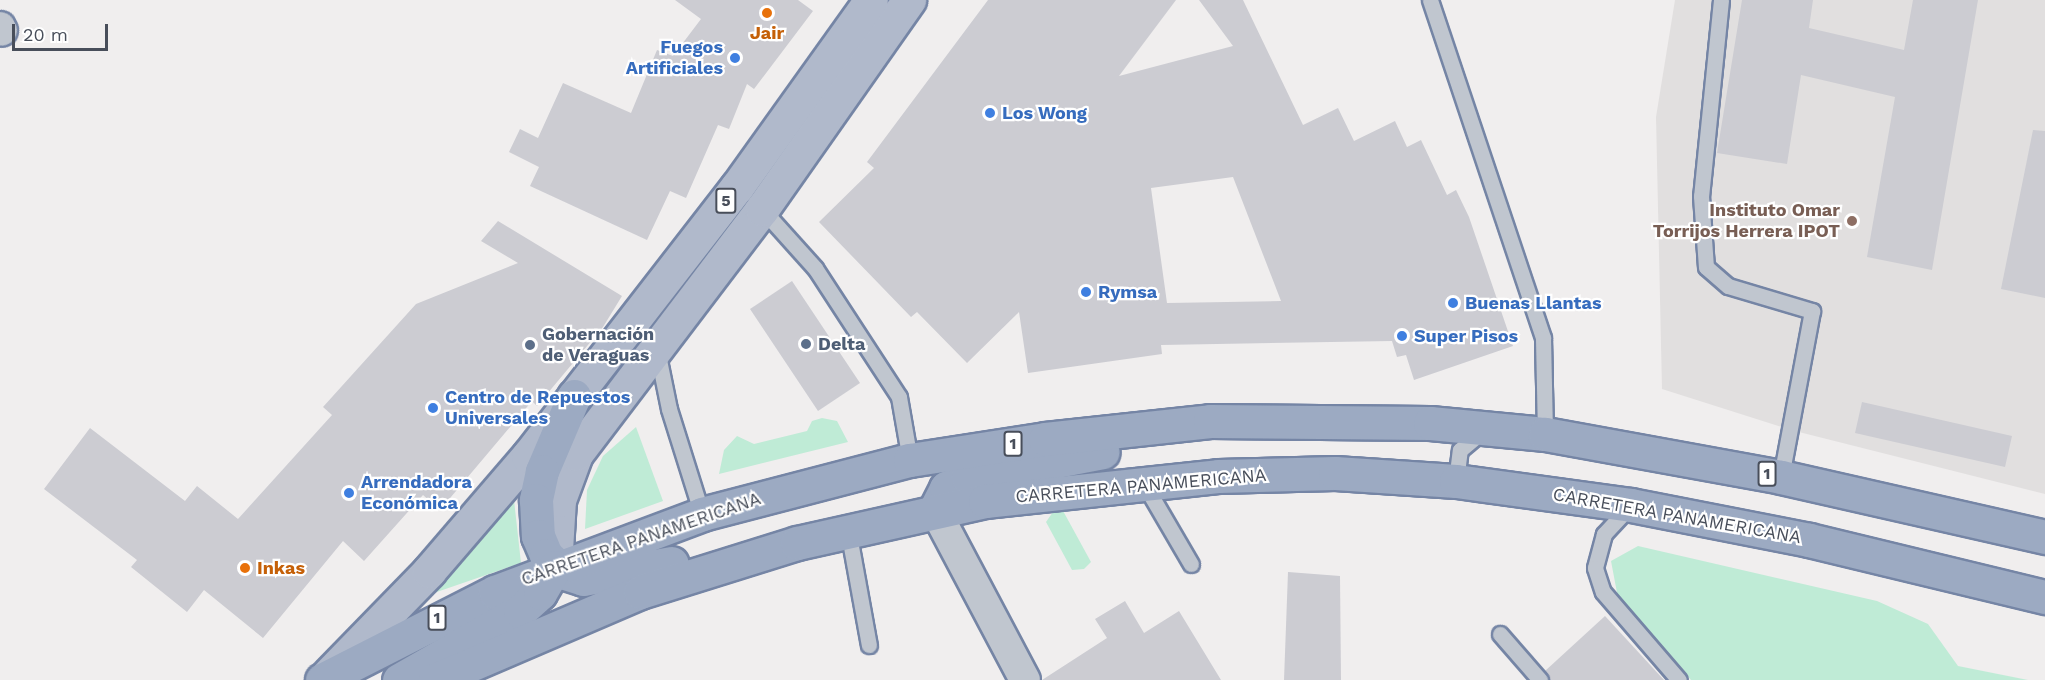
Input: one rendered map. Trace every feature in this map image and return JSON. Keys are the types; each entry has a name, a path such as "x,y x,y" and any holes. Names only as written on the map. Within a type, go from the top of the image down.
{"highway":[{"path":"574,396 542,471 536,500 538,536 555,567 574,577 593,579 686,560 745,558"},
{"name":"CARRETERA PANAMERICANA","path":"329,680 377,648 555,567 702,514 910,460 1045,439 1210,421 1323,419 1486,428 1545,434 1781,477 2045,537"},
{"path":"935,510 946,488 968,478 1139,446 1210,421"},
{"name":"CARRETERA PANAMERICANA","path":"435,680 588,612 745,558 848,530 935,510 1143,482 1335,473 1456,481 1631,505 1809,540 2045,597"},
{"path":"399,680 520,611 540,592 555,567"}],"main road":[{"name":"5","path":"329,680 436,563 574,396 737,187 871,0"},
{"name":"5","path":"555,567 559,500 576,454 656,345 762,209 909,0"}],"street":[{"path":"935,510 1025,680"}],"lane":[{"path":"1430,0 1543,338 1545,434"},
{"path":"1721,0 1701,196 1706,267 1728,286 1812,311 1781,477"},
{"path":"762,209 815,268 899,397 910,460"},
{"path":"656,345 669,409 702,514"},
{"path":"1456,481 1460,450 1486,428"},
{"path":"1143,482 1191,564"},
{"path":"1631,505 1607,531 1595,568 1603,592 1679,680"},
{"path":"848,530 869,645"},
{"path":"1500,634 1540,680"}],"shaded area":[{"name":"Instituto Omar Torrijos Herrera IPOT","path":"1675,0 2045,0 2045,494 1791,430 1662,389 1656,117"}],"green space":[{"path":"822,418 837,421 848,442 719,474 724,450 737,436 754,444 807,431 812,421"},
{"path":"636,427 663,501 585,529 587,490 603,456"},
{"path":"514,500 521,563 431,594 475,546"},
{"path":"1055,509 1062,509 1091,562 1084,569 1072,570 1046,522"},
{"path":"1638,546 1877,601 1928,624 1958,666 2028,680 1691,680 1618,598 1611,561"}],"building":[{"path":"675,0 798,0 813,11 754,89 747,84 729,129 718,125 686,198 670,191 647,240 530,186 539,167 509,152 520,129 538,138 563,83 631,113 657,50 673,56 701,19"},
{"path":"988,0 1176,0 1119,76 1233,46 1199,0 1243,0 1303,125 1338,108 1354,141 1395,121 1407,147 1421,140 1447,195 1456,190 1469,217 1513,346 1414,380 1406,355 1397,357 1392,341 1161,345 1162,354 1028,373 1019,312 967,363 917,312 911,317 819,222 874,168 867,162","holes":["1233,177 1281,301 1167,303 1151,188"]},
{"path":"1742,0 1813,0 1809,28 1904,50 1913,0 1978,0 1932,270 1867,257 1895,97 1801,75 1787,164 1717,153"},
{"path":"2033,130 2045,131 2045,298 2001,289"},
{"path":"498,221 622,296 603,327 537,406 532,401 440,510 423,495 364,561 343,541 263,638 204,590 187,612 131,567 137,560 44,489 90,428 185,501 197,486 238,519 332,415 323,407 416,304 518,263 481,241"},
{"path":"792,281 860,383 818,411 750,309"},
{"path":"1862,402 2012,436 2005,467 1855,433"},
{"path":"1288,572 1340,576 1341,680 1284,680"},
{"path":"1125,601 1144,633 1179,611 1221,680 1042,680 1107,638 1095,619"},
{"path":"1605,616 1664,680 1550,680 1545,671"}],"place":[{"name":"Jair","path":"767,13"},
{"name":"Fuegos Artificiales","path":"735,58"},
{"name":"Los Wong","path":"990,113"},
{"name":"Instituto Omar Torrijos Herrera IPOT","path":"1852,221"},
{"name":"Rymsa","path":"1086,292"},
{"name":"Buenas Llantas","path":"1453,303"},
{"name":"Super Pisos","path":"1402,336"},
{"name":"Delta","path":"806,344"},
{"name":"Gobernación de Veraguas","path":"530,345"},
{"name":"Centro de Repuestos Universales","path":"433,408"},
{"name":"Arrendadora Económica","path":"349,493"},
{"name":"Inkas","path":"245,568"}]}
